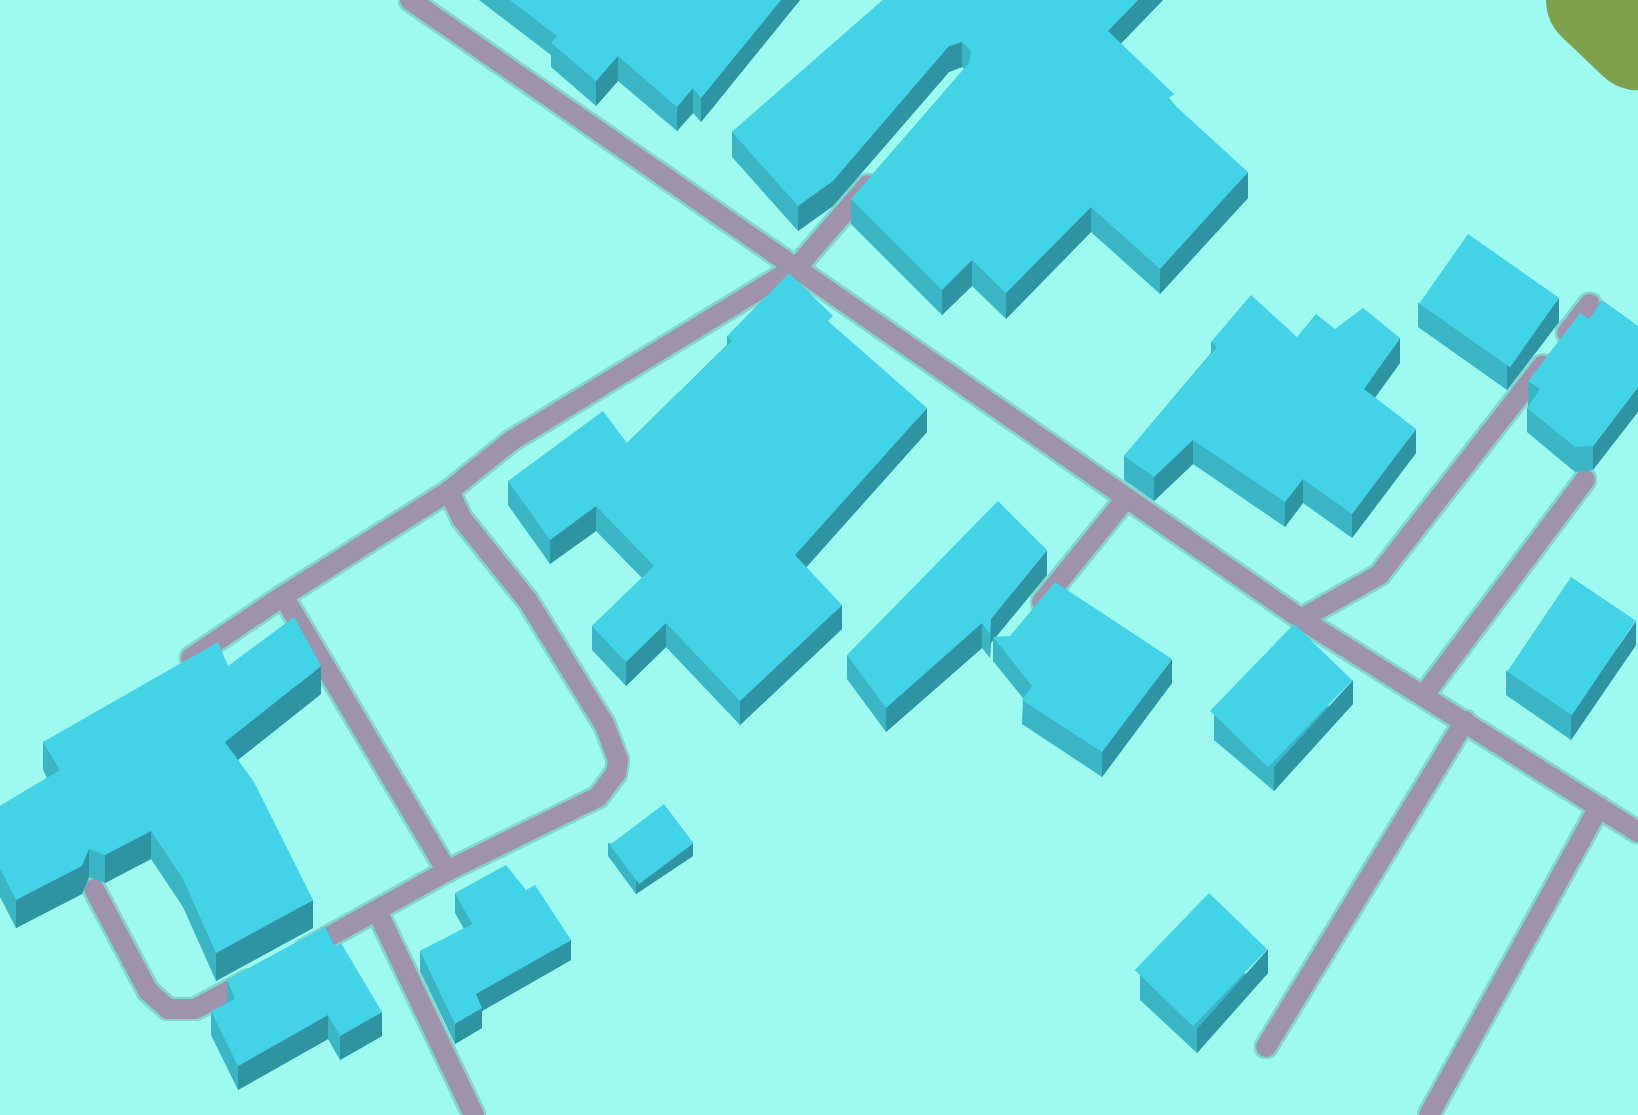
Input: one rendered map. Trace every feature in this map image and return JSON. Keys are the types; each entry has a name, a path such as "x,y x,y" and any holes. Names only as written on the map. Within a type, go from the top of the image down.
{"street":[{"path":"410,0 798,266 1125,500 1301,619 1638,832"},
{"path":"191,658 449,491 511,441 798,266 878,173"},
{"path":"1301,619 1379,575 1590,304"},
{"path":"1424,695 1585,480"},
{"path":"94,889 148,991 168,1009 195,1009 447,871 598,797 610,784 618,760 604,724 528,601 462,519 449,491"},
{"path":"1030,616 1125,500"},
{"path":"283,596 447,871"},
{"path":"1266,1047 1465,721"},
{"path":"1429,1115 1599,807"},
{"path":"377,911 474,1115"}],"building":[{"path":"510,0 781,0 701,98 693,88 677,107 618,56 596,81 551,43 557,36"},
{"path":"883,0 1138,0 1108,31 1174,94 1168,99 1248,172 1160,269 1091,207 1006,293 972,260 942,290 851,199 969,63 971,51 962,42 949,46 833,181 798,206 732,132"},
{"path":"1468,234 1559,298 1510,367 1419,304"},
{"path":"789,273 833,316 828,321 927,408 795,555 842,605 740,701 666,623 626,662 592,626 654,566 596,506 550,540 508,481 603,411 627,443 732,341 727,336"},
{"path":"1251,295 1297,337 1316,314 1335,329 1363,308 1400,338 1364,389 1416,429 1352,514 1303,479 1285,502 1193,440 1154,477 1124,456 1217,347 1211,342"},
{"path":"1602,300 1638,326 1638,387 1593,446 1575,447 1527,408 1540,389 1528,381 1580,313 1589,319"},
{"path":"998,501 1047,550 991,619 990,634 982,623 886,708 847,655"},
{"path":"1571,577 1636,621 1572,715 1507,672"},
{"path":"1055,582 1172,659 1102,752 1022,700 1032,686 993,637 1010,636"},
{"path":"294,617 321,666 225,742 254,782 313,900 216,953 183,879 151,831 105,855 89,849 82,866 16,900 0,869 0,806 60,770 43,742 218,642 228,666"},
{"path":"1294,624 1352,680 1268,767 1210,711"},
{"path":"664,804 693,843 639,884 610,845"},
{"path":"506,865 526,890 535,885 571,940 476,994 482,1008 455,1024 420,951 472,924 455,893"},
{"path":"1209,893 1267,949 1193,1026 1135,970"},
{"path":"325,927 335,947 341,943 382,1012 340,1036 328,1015 238,1066 211,1011 235,999 227,980"}],"waterway":[{"path":"1597,0 1638,39"}]}
